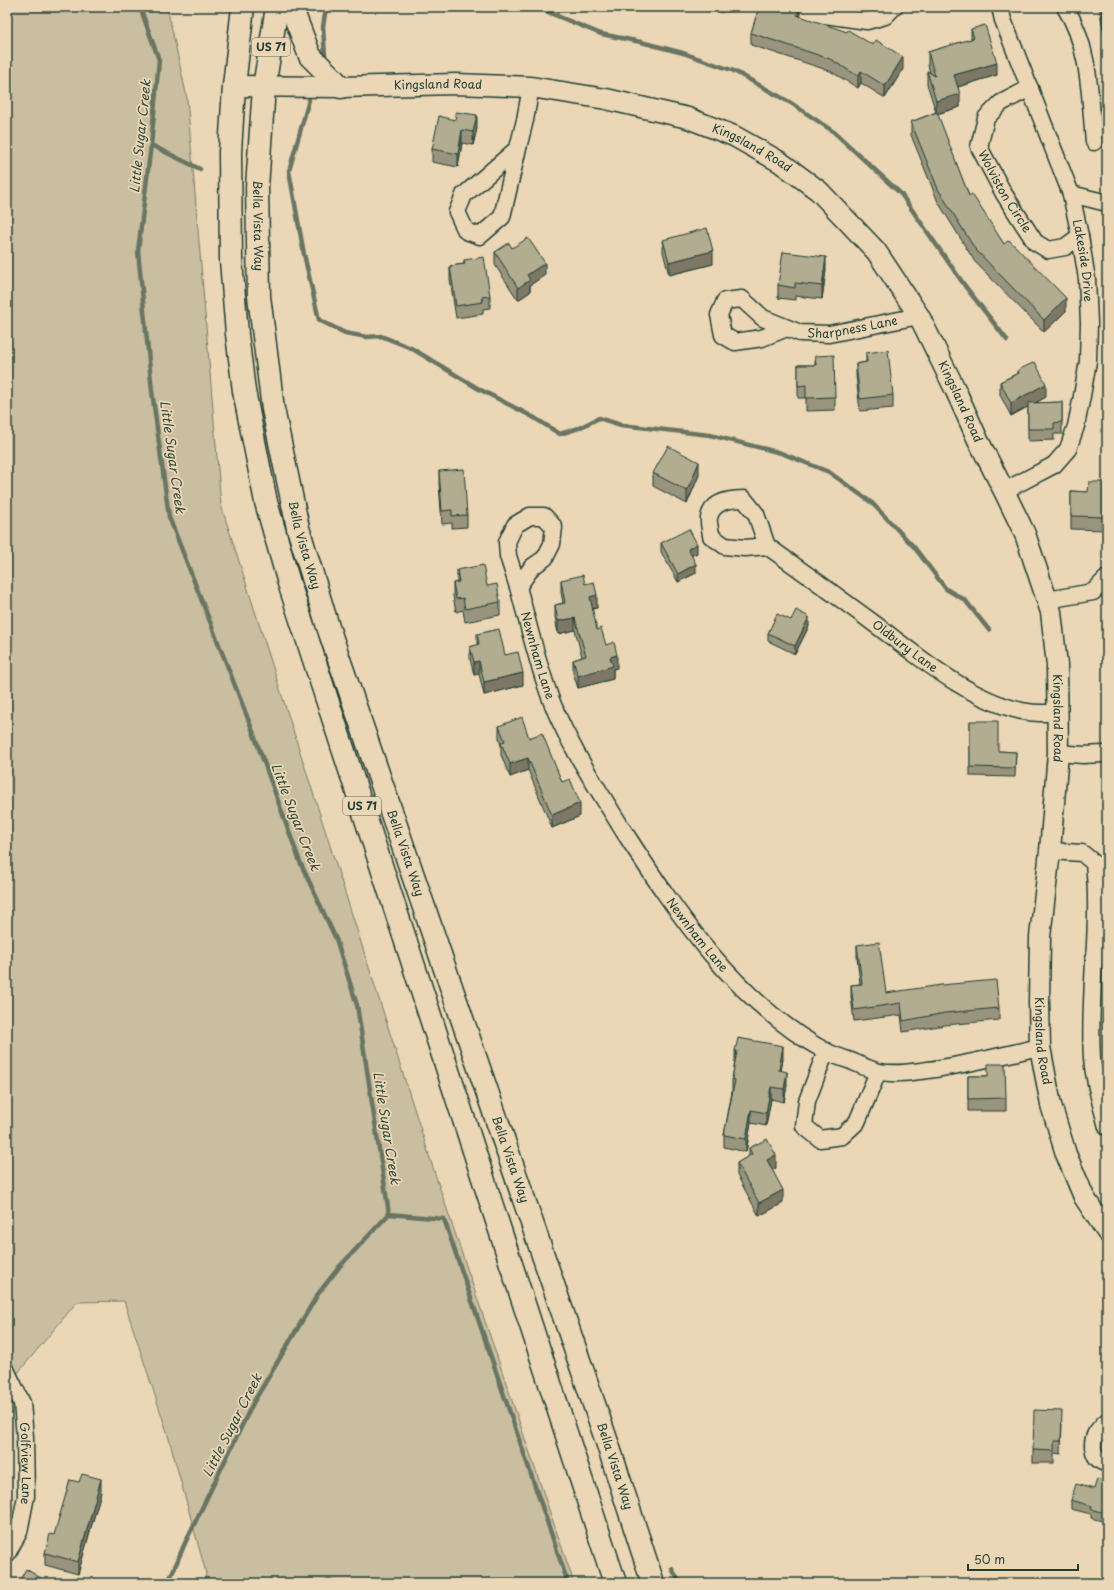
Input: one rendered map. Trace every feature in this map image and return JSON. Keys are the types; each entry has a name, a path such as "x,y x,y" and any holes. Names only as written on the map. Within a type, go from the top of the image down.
{"main road":[{"name":"Bella Vista Way","path":"243,7 234,86 230,152 232,267 237,334 244,391 266,502 289,583 615,1583"},
{"name":"Bella Vista Way","path":"277,7 264,86 257,187 259,296 273,409 298,528 328,627 608,1444 654,1583"},
{"path":"293,7 295,17 310,56 341,87"}],"street":[{"path":"794,7 811,13 867,21 885,16 894,7"},
{"name":"Lakeside Drive","path":"1000,7 1003,20 1071,194 1087,279 1089,323 1088,361 1076,426 1068,449 1054,465 1004,491"},
{"path":"1065,7 1073,19 1082,48 1088,76 1094,142"},
{"name":"Kingsland Road","path":"234,86 341,87 456,84 531,87 606,99 688,118 734,136 780,162 819,191 876,251 919,316 955,389 978,440 1025,534 1051,612 1057,665 1059,713 1058,753 1050,851 1040,937 1040,1047 1051,1104 1066,1154 1084,1197 1107,1232"},
{"path":"518,148 464,195 457,212 466,231 480,236 502,217 525,120 531,87"},
{"name":"Wolviston Circle","path":"1030,88 1001,103 986,118 980,148 1004,194 1035,242 1048,250 1065,247 1080,236"},
{"path":"1071,194 1107,204"},
{"name":"Sharpness Lane","path":"787,328 800,333 830,334 919,316"},
{"name":"Oldbury Lane","path":"767,546 931,666 963,687 994,702 1022,711 1038,714 1059,713"},
{"path":"1047,600 1094,592 1107,578"},
{"name":"Newnham Lane","path":"518,587 553,705 573,747 651,874 681,916 713,956 744,991 776,1018 826,1051 878,1072 895,1074 957,1066 1040,1047"},
{"path":"1058,753 1083,755 1104,754"},
{"path":"1050,851 1082,853 1094,863 1096,886 1092,990 1092,1059 1097,1089 1107,1127"},
{"path":"826,1051 807,1101 804,1126 820,1139 842,1136 857,1122 878,1072"},
{"name":"Golfview Lane","path":"7,1372 22,1403 25,1437 26,1496 19,1532 7,1554"},
{"path":"1107,1421 1097,1432 1093,1441 1093,1450 1097,1458 1102,1463 1107,1463"}],"shaded area":[{"path":"7,7 167,7 187,98 221,505 436,1177 574,1583 204,1583 206,1573 168,1435 124,1301 77,1302 7,1386"}],"building":[{"path":"759,7 799,7 800,8 797,15 847,32 848,30 873,45 876,40 903,57 885,86 861,71 858,76 830,59 751,33"},
{"path":"1101,7 1107,7 1107,36"},
{"path":"985,25 997,63 954,75 960,94 936,101 927,71 935,76 928,52 974,38 971,29"},
{"path":"456,112 477,115 473,132 462,130 458,154 432,149 439,116 455,120"},
{"path":"937,112 969,196 972,194 1004,244 1009,240 1066,298 1044,320 975,249 938,189 911,122"},
{"path":"707,228 713,251 669,262 663,240"},
{"path":"528,238 545,263 527,275 530,280 518,288 495,252 509,243 512,248"},
{"path":"783,252 826,257 822,286 795,283 795,288 778,285"},
{"path":"484,257 490,296 482,297 483,302 456,306 450,266 465,264 464,260"},
{"path":"888,350 893,395 860,399 856,364 867,362 866,353"},
{"path":"834,355 835,397 806,398 806,385 798,386 798,365 816,365 815,356"},
{"path":"1035,362 1046,384 1011,403 1000,382 1019,373 1018,370"},
{"path":"1062,402 1062,422 1054,423 1054,429 1028,429 1028,403"},
{"path":"668,446 699,462 687,491 653,473"},
{"path":"464,469 467,515 452,516 452,510 442,511 439,471"},
{"path":"1089,482 1107,482 1107,517 1071,516 1071,491 1088,492"},
{"path":"689,529 697,544 688,549 696,564 678,574 661,543"},
{"path":"483,565 487,586 497,584 500,602 465,609 463,598 456,599 453,583 459,582 457,570"},
{"path":"583,575 585,584 594,582 597,595 590,597 597,630 601,628 606,645 614,642 617,655 610,657 613,666 578,676 573,660 586,656 575,618 558,621 555,605 565,603 561,580"},
{"path":"796,610 809,617 795,646 768,633 777,614 791,620"},
{"path":"499,629 505,655 518,652 523,673 484,682 479,661 474,662 470,647 479,644 477,634"},
{"path":"522,717 529,738 542,733 562,782 570,779 580,803 552,815 528,758 510,764 501,743 505,741 499,726"},
{"path":"970,721 998,721 998,751 1016,752 1015,768 970,767"},
{"path":"879,942 886,993 941,985 996,980 999,1008 945,1013 903,1021 901,1003 854,1010 851,985 862,984 857,945"},
{"path":"738,1038 783,1046 779,1070 787,1072 784,1089 771,1087 766,1113 751,1110 746,1139 724,1135 735,1080 732,1079"},
{"path":"988,1064 1005,1064 1006,1098 968,1099 968,1076 988,1076"},
{"path":"767,1139 776,1155 767,1160 783,1190 759,1203 737,1163 752,1154 749,1148"},
{"path":"1034,1410 1062,1411 1061,1441 1054,1441 1054,1451 1033,1450"},
{"path":"82,1474 101,1479 78,1562 45,1553 50,1534 54,1535 70,1480 79,1482"},
{"path":"1097,1479 1107,1482 1107,1506 1105,1513 1091,1509 1092,1506 1071,1500 1076,1484 1094,1489"},
{"path":"26,1569 49,1583 18,1583"}],"waterway":[{"name":"Little Sugar Creek","path":"140,7 159,60 151,145 138,251 152,391 169,517 252,729 300,862 336,939 357,1005 389,1214 340,1266 318,1294 253,1403 185,1543 168,1583"},
{"path":"325,56 323,27 326,7"},
{"path":"542,7 545,11 601,34 641,42 683,53 734,71 791,103 834,132 901,194 965,286 1007,340"},
{"path":"309,100 289,171 304,254 319,320 345,333 367,337 381,336 411,348 479,389 533,417 560,434 579,428 599,418 621,425 710,435 781,453 829,472 872,503 914,547 946,589 965,600 989,630"},
{"path":"151,145 200,169"},
{"path":"389,1214 444,1219 568,1583"},
{"path":"672,1569 680,1583"}]}
